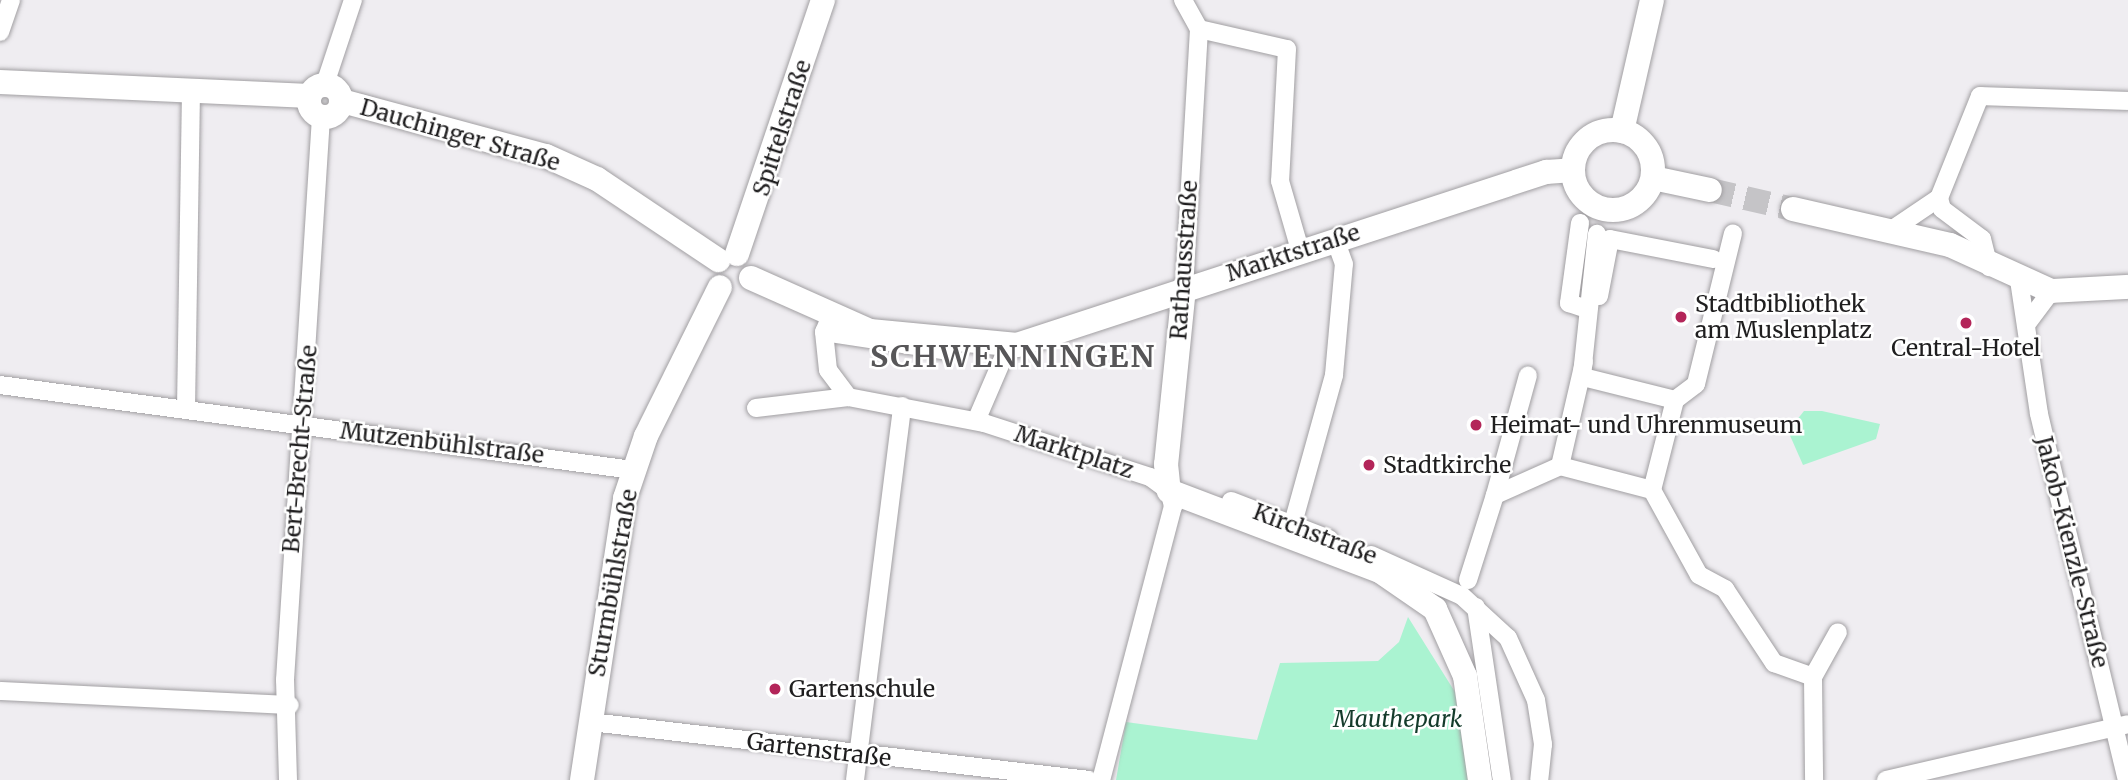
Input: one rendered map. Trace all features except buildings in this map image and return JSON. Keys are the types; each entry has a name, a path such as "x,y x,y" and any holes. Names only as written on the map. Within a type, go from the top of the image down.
{"main road":[{"name":"Spittelstraße","path":"727,257 824,0"},
{"path":"1622,131 1652,0"},
{"name":"Dauchinger Straße","path":"0,82 191,88 326,99 546,156 597,179 727,257"},
{"path":"1622,131 1650,153 1653,178 1638,203 1609,211 1583,198 1573,170 1575,156 1594,135 1622,131"},
{"name":"Marktstraße","path":"1010,351 1184,288 1300,250 1546,172 1573,170"},
{"path":"1653,178 1710,191"},
{"path":"1793,209 1950,245 1989,267 2051,291 2128,287"},
{"path":"727,257 750,264 751,278 740,291 720,287 713,271 727,257"},
{"path":"751,278 827,325 1010,351"},
{"name":"Sturmbühlstraße","path":"582,780 615,544 633,470 667,393 720,287"},
{"name":"Rathausstraße","path":"1167,484 1184,288"},
{"name":"Kirchstraße","path":"1167,484 1291,529 1380,571 1435,609 1465,676 1480,780"}],"street":[{"path":"0,32 10,0"},
{"name":"Bert-Brecht-Straße","path":"288,780 290,705 285,680 298,425 326,99 354,0"},
{"path":"1183,0 1199,29 1287,49 1280,181 1300,250"},
{"name":"Rathausstraße","path":"1184,288 1199,29"},
{"path":"186,409 191,88"},
{"path":"1890,231 1939,198 1980,96 2128,101"},
{"path":"1939,198 1942,209 1982,239 1989,267"},
{"path":"1580,223 1569,303 1592,302"},
{"path":"1733,233 1696,384 1675,400 1652,489 1699,575 1725,589 1774,663 1813,677"},
{"path":"1560,466 1584,370 1592,302 1604,236 1713,259"},
{"path":"1291,529 1334,375 1344,264 1335,239"},
{"name":"Jakob-Kienzle-Straße","path":"2020,280 2039,414 2121,726 2127,780"},
{"path":"2028,322 2051,291"},
{"path":"756,408 848,397 828,370 827,325"},
{"path":"976,421 1010,351"},
{"path":"1584,370 1675,400"},
{"path":"1465,588 1495,495 1528,375"},
{"name":"Mutzenbühlstraße","path":"0,386 633,470"},
{"name":"Marktplatz","path":"848,397 976,421 1167,484"},
{"path":"855,780 902,406"},
{"path":"1495,495 1560,466 1652,489"},
{"path":"1101,780 1173,506 1167,484"},
{"name":"Kirchstraße","path":"1291,529 1465,588 1476,607 1520,655 1536,699 1539,780"},
{"name":"Kirchstraße","path":"1380,571 1465,588"},
{"path":"1476,607 1502,780"},
{"path":"1814,780 1813,677 1838,632"},
{"path":"0,691 290,705"},
{"name":"Gartenstraße","path":"591,722 1089,780"},
{"path":"1886,780 2121,726"}],"green space":[{"path":"1804,411 1822,411 1880,424 1876,439 1803,465 1788,431"},
{"name":"Mauthepark","path":"1408,617 1455,692 1468,780 1116,780 1126,722 1257,740 1280,663 1378,661 1399,642"}],"tunnel":[{"path":"1710,190 1793,209"}],"place":[{"name":"Stadtbibliothek am Muslenplatz","path":"1681,317"},
{"name":"Central-Hotel","path":"1966,323"},
{"name":"Heimat- und Uhrenmuseum","path":"1476,425"},
{"name":"Stadtkirche","path":"1369,465"},
{"name":"Gartenschule","path":"775,689"}],"district":[{"name":"SCHWENNINGEN","path":"1013,356"}]}
